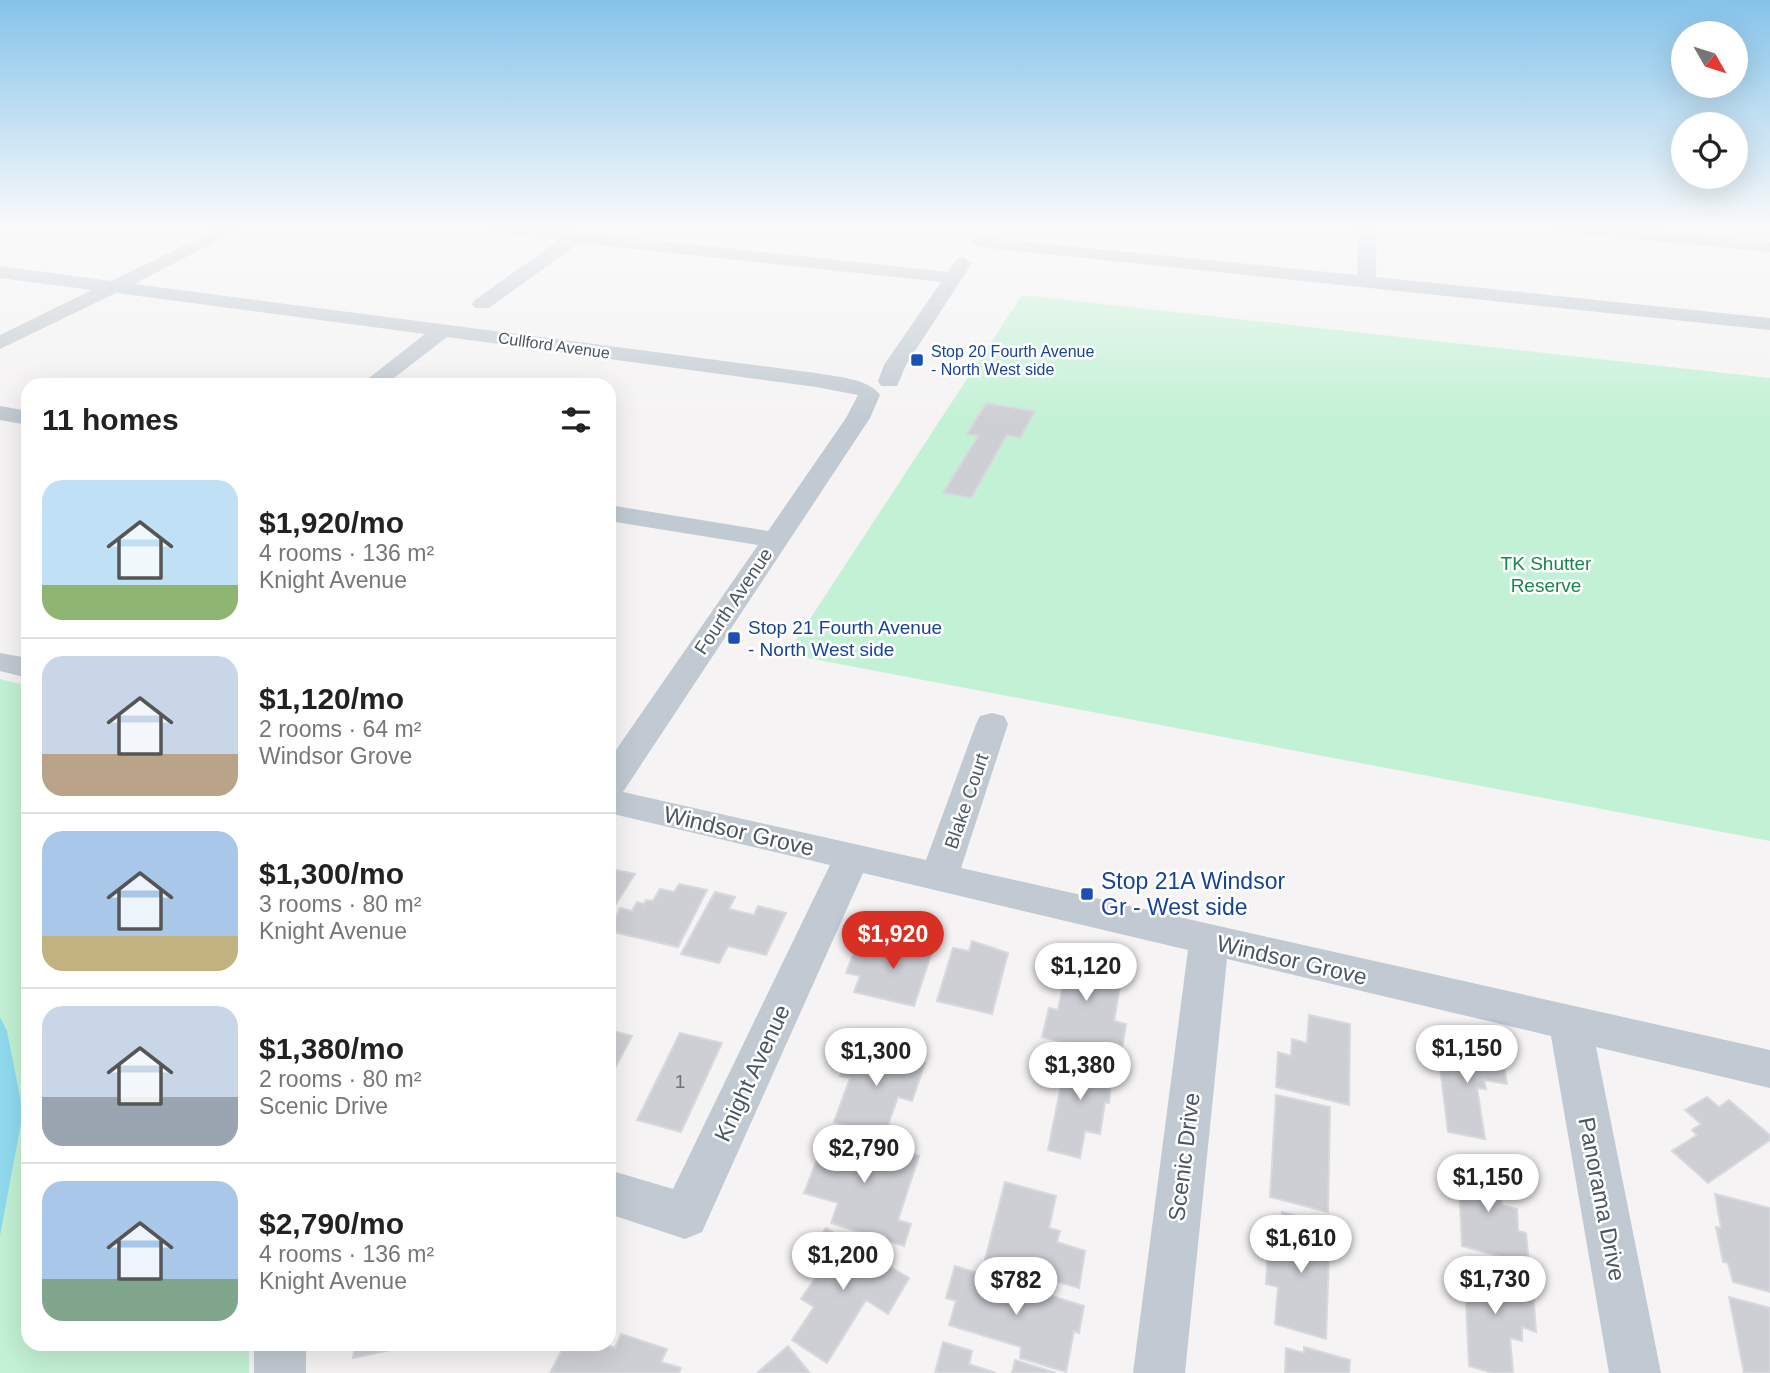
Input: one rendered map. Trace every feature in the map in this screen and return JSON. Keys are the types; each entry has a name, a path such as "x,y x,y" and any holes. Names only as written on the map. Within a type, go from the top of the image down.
{"street":[{"path":"0,342 103,292"},
{"name":"Cullford Avenue","path":"152,292 874,389"},
{"path":"482,304 499,292"},
{"name":"Fourth Avenue","path":"616,776 874,389 942,292"},
{"path":"1470,292 1770,324"},
{"path":"380,378 444,330"},
{"path":"0,413 21,417"},
{"path":"616,514 774,540"},
{"path":"0,662 21,666"},
{"name":"Blake Court","path":"939,877 992,724"},
{"name":"Windsor Grove","path":"616,803 1770,1069"},
{"name":"Knight Avenue","path":"616,1194 685,1216 852,857"},
{"name":"Scenic Drive","path":"1159,1373 1209,940"},
{"name":"Panorama Drive","path":"1570,1024 1635,1373"},
{"path":"280,1351 280,1373"}],"green space":[{"name":"TK Shutter Reserve","path":"1022,295 1770,378 1770,841 787,654"},
{"path":"0,679 21,684 21,1351 249,1351 249,1373 0,1373"}],"water":[{"path":"0,1017 7,1031 21,1102 21,1123 0,1236"}],"building":[{"path":"986,403 1035,411 1020,438 1007,435 971,498 943,493 978,436 967,434"},
{"path":"616,870 635,874 616,904"},
{"path":"679,884 707,890 678,947 616,933 616,916 620,908 632,911 637,902 644,904 646,900 653,901 660,889 674,892"},
{"path":"715,892 735,897 729,909 754,915 758,906 786,913 766,955 728,946 719,963 681,954"},
{"path":"904,936 935,943 914,1006 854,992 860,976 846,973 855,950 881,956 886,943 900,946"},
{"path":"972,941 1008,953 992,1014 937,1001 953,948 969,951"},
{"path":"1057,949 1124,963 1114,1021 1126,1024 1121,1055 1042,1037 1049,1008 1058,1010 1063,985 1049,982"},
{"path":"1309,1015 1350,1024 1349,1105 1276,1087 1278,1052 1291,1056 1292,1039 1307,1043"},
{"path":"616,1032 632,1036 616,1067"},
{"path":"680,1033 722,1043 681,1132 637,1120"},
{"path":"1437,1042 1502,1054 1507,1084 1484,1080 1486,1089 1477,1088 1485,1139 1448,1132"},
{"path":"852,1043 925,1063 912,1101 898,1097 884,1136 834,1122 850,1078 840,1076"},
{"path":"1068,1051 1113,1062 1109,1103 1105,1102 1100,1134 1085,1131 1080,1158 1048,1150"},
{"path":"1276,1095 1330,1107 1328,1212 1270,1197"},
{"path":"1707,1097 1719,1107 1729,1100 1770,1135 1770,1140 1708,1183 1672,1151 1697,1135 1692,1130 1701,1124 1685,1110"},
{"path":"829,1129 919,1156 898,1220 911,1224 904,1246 831,1223 838,1203 804,1193"},
{"path":"1458,1157 1499,1168 1502,1205 1517,1209 1518,1231 1526,1233 1529,1264 1462,1246"},
{"path":"1005,1182 1056,1196 1049,1228 1060,1231 1057,1242 1085,1251 1079,1288 985,1260"},
{"path":"1715,1194 1770,1208 1770,1292 1733,1282 1728,1263 1723,1262 1716,1227 1721,1228"},
{"path":"1282,1212 1330,1225 1326,1339 1275,1324 1278,1287 1266,1284 1268,1246 1280,1249"},
{"path":"826,1228 909,1278 888,1314 866,1300 827,1363 792,1340 814,1307 801,1299 822,1268 806,1258"},
{"path":"1464,1259 1517,1273 1518,1285 1533,1289 1536,1332 1522,1327 1522,1341 1510,1338 1513,1373 1492,1373 1469,1366"},
{"path":"955,1266 1084,1306 1079,1333 1074,1331 1066,1372 1020,1358 1021,1347 949,1325 956,1301 946,1298"},
{"path":"1729,1297 1770,1308 1770,1373 1744,1373"},
{"path":"621,1334 667,1349 661,1362 681,1368 679,1373 550,1373 561,1351 616,1351"},
{"path":"943,1342 972,1351 969,1364 996,1373 935,1373"},
{"path":"788,1346 810,1373 757,1373"},
{"path":"1304,1347 1350,1360 1349,1373 1285,1373 1286,1348 1304,1353"},
{"path":"354,1351 387,1351 353,1358"},
{"path":"1015,1360 1056,1373 1012,1373"}],"place":[{"name":"Stop 20 Fourth Avenue - North West side","path":"917,360"},
{"name":"Stop 21 Fourth Avenue - North West side","path":"734,638"},
{"name":"Stop 21A Windsor Gr - West side","path":"1087,894"}]}
